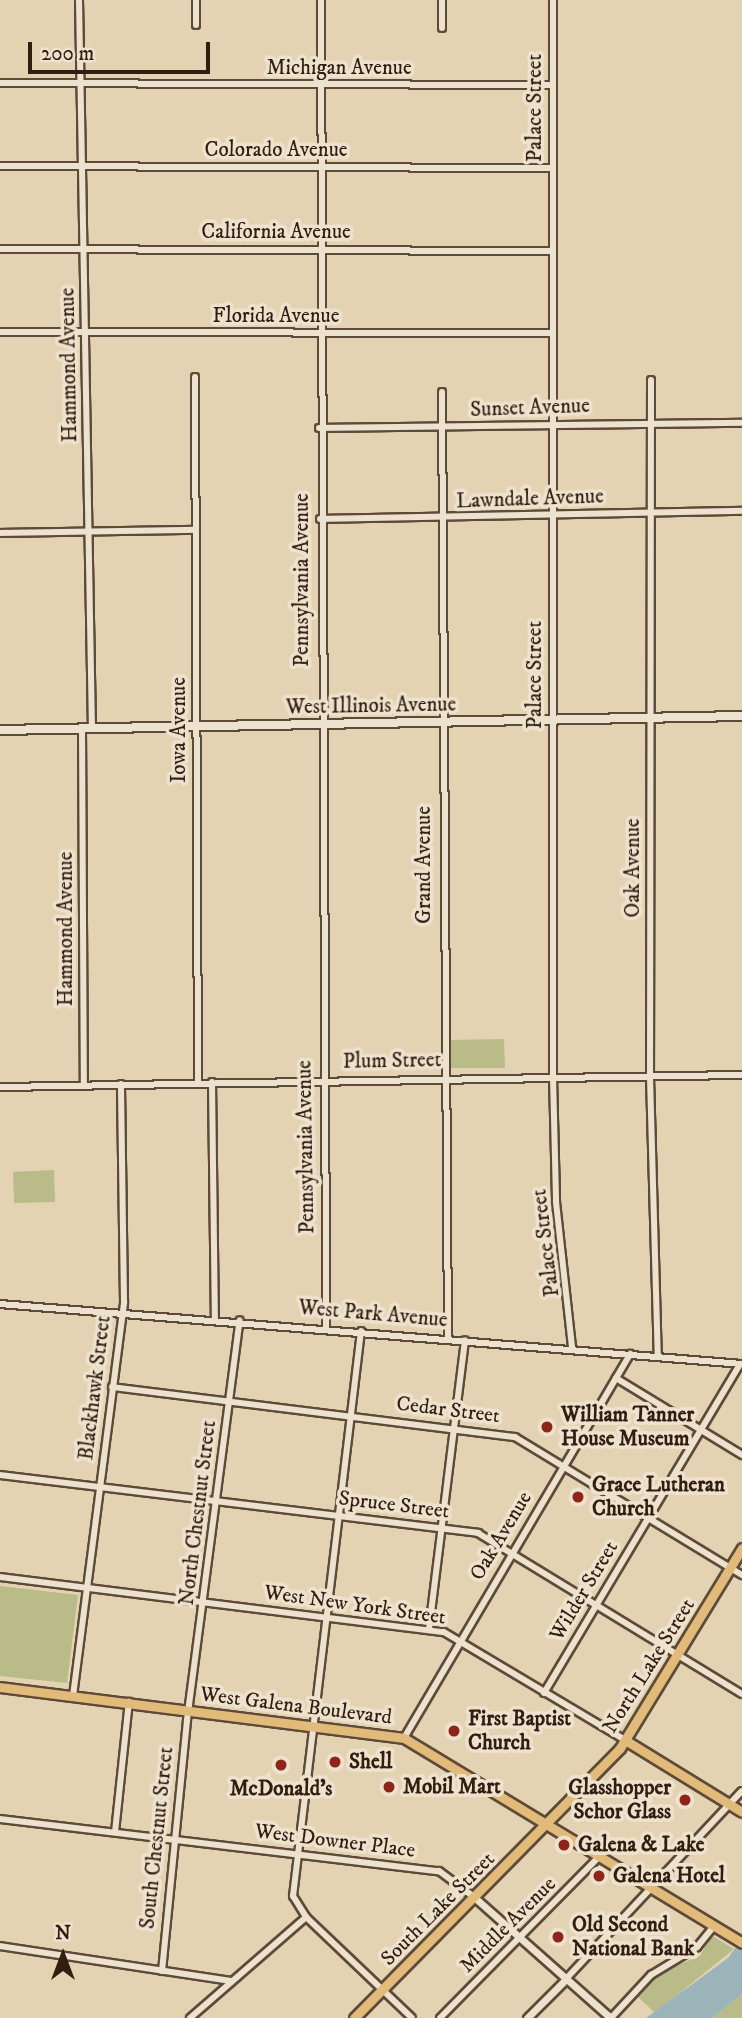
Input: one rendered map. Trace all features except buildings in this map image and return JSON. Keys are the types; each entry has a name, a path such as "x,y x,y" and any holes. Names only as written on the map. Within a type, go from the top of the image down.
{"main road":[{"name":"West Illinois Avenue","path":"0,730 742,716"},
{"name":"North Lake Street","path":"546,1824 625,1740 742,1548"},
{"name":"West Galena Boulevard","path":"0,1688 312,1724 404,1738 742,1943"},
{"name":"West New York Street","path":"625,1740 742,1812"},
{"name":"South Lake Street","path":"354,2018 546,1824"}],"street":[{"name":"Hammond Avenue","path":"79,0 92,729"},
{"path":"196,0 196,25"},
{"name":"Pennsylvania Avenue","path":"321,0 324,86 319,428 321,1079 326,1328"},
{"path":"442,0 442,28"},
{"name":"Palace Street","path":"553,0 552,1076 556,1202 572,1349"},
{"name":"Michigan Avenue","path":"0,83 552,85"},
{"name":"Colorado Avenue","path":"0,166 552,168"},
{"name":"California Avenue","path":"0,249 552,251"},
{"name":"Florida Avenue","path":"0,332 552,334"},
{"name":"Iowa Avenue","path":"195,377 198,1082"},
{"name":"Oak Avenue","path":"651,380 650,1077 658,1356"},
{"name":"Grand Avenue","path":"442,392 442,1078 448,1338"},
{"name":"Sunset Avenue","path":"319,428 742,423"},
{"name":"Lawndale Avenue","path":"320,519 443,519 742,511"},
{"path":"0,533 196,530"},
{"name":"Hammond Avenue","path":"82,729 84,1086"},
{"name":"Plum Street","path":"0,1087 321,1079 742,1075"},
{"path":"212,1082 215,1318"},
{"name":"Blackhawk Street","path":"73,1696 122,1312 121,1084"},
{"name":"West Park Avenue","path":"0,1304 240,1320 741,1364"},
{"name":"North Chestnut Street","path":"190,1709 240,1320"},
{"path":"361,1331 293,1896 306,1917 412,2018"},
{"path":"429,1629 465,1340"},
{"name":"Oak Avenue","path":"404,1738 630,1354"},
{"name":"Wilder Street","path":"544,1693 741,1364"},
{"path":"616,1378 742,1455"},
{"name":"Cedar Street","path":"112,1387 514,1437 742,1575"},
{"name":"Spruce Street","path":"0,1475 478,1533 742,1694"},
{"name":"West New York Street","path":"0,1577 429,1629 459,1641 625,1740"},
{"path":"116,1832 129,1702"},
{"name":"South Chestnut Street","path":"162,1971 190,1709"},
{"path":"527,2018 732,1806 742,1791"},
{"name":"West Downer Place","path":"0,1819 449,1873 563,1982 611,2018"},
{"name":"Middle Avenue","path":"440,2018 600,1856"},
{"path":"190,2018 306,1917"},
{"path":"611,2018 651,1975 698,1947 714,1926"},
{"path":"0,1947 232,1981"}],"green space":[{"path":"504,1039 505,1068 451,1068 451,1040"},
{"path":"54,1170 55,1202 14,1203 13,1172"},
{"path":"0,1586 78,1595 67,1683 0,1676"},
{"path":"711,1935 734,1949 655,2013 636,1995 658,1973 700,1956"},
{"path":"742,1994 742,2018 712,2018"}],"water":[{"path":"742,1939 742,1994 712,2018 646,2018 728,1958"}],"place":[{"name":"William Tanner House Museum","path":"547,1427"},
{"name":"Grace Lutheran Church","path":"578,1497"},
{"name":"First Baptist Church","path":"454,1731"},
{"name":"Shell","path":"335,1762"},
{"name":"McDonald's","path":"281,1765"},
{"name":"Mobil Mart","path":"389,1787"},
{"name":"Glasshopper Schor Glass","path":"685,1800"},
{"name":"Galena & Lake","path":"564,1845"},
{"name":"Galena Hotel","path":"599,1876"},
{"name":"Old Second National Bank","path":"558,1937"}]}
